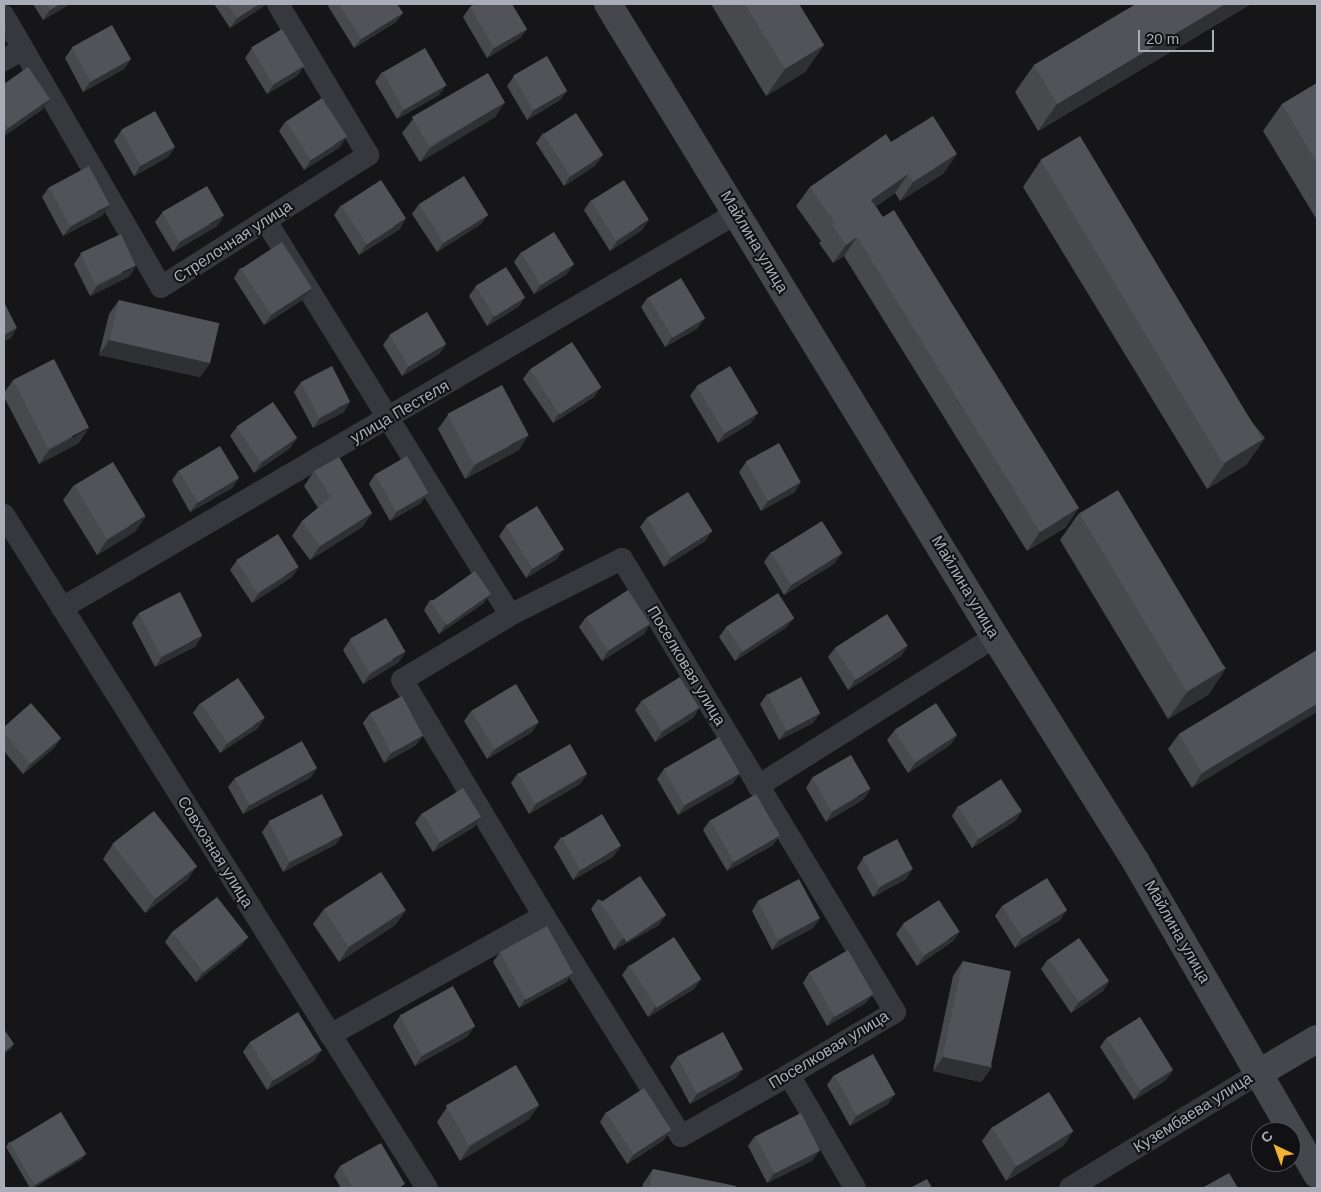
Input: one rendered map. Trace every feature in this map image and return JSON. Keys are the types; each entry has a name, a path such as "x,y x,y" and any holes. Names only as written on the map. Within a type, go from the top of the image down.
{"main road":[{"name":"Майлина улица","path":"608,4 995,637 1136,862 1317,1174"},
{"name":"Кузембаева улица","path":"1259,1073 1317,1039"}],"street":[{"name":"Стрелочная улица","path":"4,16 162,287 368,155 278,4"},
{"path":"4,60 23,49"},
{"name":"улица Пестеля","path":"62,608 388,419 737,213"},
{"path":"266,221 510,615"},
{"name":"Совхозная улица","path":"4,515 427,1188"},
{"name":"Поселковая улица","path":"622,559 895,1012 681,1136 544,916 402,680 510,615 622,559"},
{"path":"758,786 995,637"},
{"path":"330,1034 544,916"},
{"name":"Кузембаева улица","path":"1070,1188 1259,1073"},
{"path":"789,1075 855,1188"}],"building":[{"path":"46,4 60,4 50,10"},
{"path":"227,4 259,4 237,18"},
{"path":"339,4 397,4 403,13 361,39"},
{"path":"475,4 512,4 527,29 494,48 470,7"},
{"path":"745,4 799,4 824,45 785,69"},
{"path":"1136,4 1225,4 1057,104 1034,65"},
{"path":"112,25 131,59 91,81 72,47"},
{"path":"282,29 304,66 273,84 251,48"},
{"path":"425,48 446,85 404,110 383,72"},
{"path":"547,56 567,91 533,110 513,76"},
{"path":"28,67 50,99 8,128 4,122 4,84"},
{"path":"488,73 505,102 429,146 412,117"},
{"path":"1317,83 1317,163 1282,104"},
{"path":"322,98 347,137 311,160 286,121"},
{"path":"155,111 175,147 141,166 121,130"},
{"path":"576,113 603,155 571,176 543,134"},
{"path":"933,116 957,154 913,182 908,174 871,200 883,217 894,210 1079,508 1040,532 857,237 846,245 832,224 835,223 810,187 886,134 891,142"},
{"path":"1080,136 1262,439 1223,463 1041,160"},
{"path":"89,166 110,205 70,226 49,187"},
{"path":"464,176 488,215 443,243 419,204"},
{"path":"381,180 406,219 367,244 342,206"},
{"path":"624,180 649,220 616,241 591,201"},
{"path":"207,186 224,215 179,241 162,212"},
{"path":"554,232 574,264 541,285 521,253"},
{"path":"121,234 136,266 95,285 80,253"},
{"path":"282,242 312,288 271,315 241,269"},
{"path":"506,267 525,298 495,317 475,286"},
{"path":"681,278 705,318 673,338 648,298"},
{"path":"119,300 219,323 210,363 110,340"},
{"path":"4,302 17,328 4,335"},
{"path":"427,312 446,344 408,366 389,335"},
{"path":"572,342 601,387 559,415 530,369"},
{"path":"54,359 89,428 48,448 13,380"},
{"path":"332,366 350,402 319,418 301,382"},
{"path":"730,366 758,413 725,433 697,386"},
{"path":"502,385 529,435 474,464 447,414"},
{"path":"273,402 297,438 261,462 237,427"},
{"path":"779,443 801,482 768,501 746,461"},
{"path":"220,446 239,478 198,502 179,471"},
{"path":"407,456 428,493 396,512 375,474"},
{"path":"339,457 372,513 320,546 302,521 331,497 314,471"},
{"path":"113,462 145,516 107,539 74,485"},
{"path":"1118,490 1225,668 1187,691 1079,513"},
{"path":"688,492 712,531 671,557 646,518"},
{"path":"537,506 564,549 533,569 506,526"},
{"path":"822,521 842,553 791,585 771,553"},
{"path":"278,534 299,567 257,593 236,560"},
{"path":"475,571 491,594 447,625 431,602"},
{"path":"628,590 650,624 608,651 586,617"},
{"path":"180,592 202,636 161,657 139,613"},
{"path":"778,593 794,618 742,652 726,627"},
{"path":"887,614 908,646 856,680 835,648"},
{"path":"386,618 405,652 369,673 350,639"},
{"path":"1317,650 1317,704 1202,773 1179,734"},
{"path":"680,677 699,708 662,731 643,700"},
{"path":"801,677 820,713 787,731 767,695"},
{"path":"238,678 265,718 228,743 201,703"},
{"path":"516,684 539,722 494,748 471,711"},
{"path":"402,696 423,736 391,753 370,713"},
{"path":"31,703 61,738 30,764 4,733 4,727"},
{"path":"936,703 957,735 915,762 894,730"},
{"path":"719,737 740,773 685,805 664,769"},
{"path":"302,741 317,768 250,805 235,778"},
{"path":"570,744 587,773 535,803 518,774"},
{"path":"851,755 870,789 832,811 812,778"},
{"path":"1001,779 1022,811 979,839 958,807"},
{"path":"463,788 481,817 440,842 422,813"},
{"path":"322,794 343,835 289,862 269,821"},
{"path":"756,794 780,836 734,862 710,821"},
{"path":"154,811 197,866 155,899 112,844"},
{"path":"602,814 621,846 581,870 562,838"},
{"path":"897,839 913,869 879,887 863,857"},
{"path":"381,872 406,910 348,947 324,909"},
{"path":"640,876 666,915 626,942 600,903"},
{"path":"1047,878 1067,910 1022,938 1002,906"},
{"path":"799,879 820,918 778,940 758,901"},
{"path":"217,897 248,937 203,972 172,932"},
{"path":"939,900 960,932 924,955 903,923"},
{"path":"547,926 573,973 526,999 500,952"},
{"path":"674,937 701,979 657,1008 630,966"},
{"path":"1079,938 1109,981 1079,1002 1049,959"},
{"path":"848,950 874,994 835,1017 809,972"},
{"path":"963,961 1011,971 991,1067 943,1057"},
{"path":"453,986 475,1026 422,1056 400,1016"},
{"path":"298,1012 322,1050 274,1080 250,1042"},
{"path":"1140,1017 1173,1070 1140,1090 1107,1038"},
{"path":"4,1029 14,1044 4,1052"},
{"path":"723,1032 743,1069 697,1093 677,1056"},
{"path":"873,1054 895,1094 857,1116 835,1075"},
{"path":"516,1065 539,1105 469,1145 446,1106"},
{"path":"644,1088 671,1130 633,1154 606,1113"},
{"path":"1049,1092 1073,1131 1017,1167 992,1128"},
{"path":"61,1112 86,1154 35,1185 10,1143"},
{"path":"801,1113 820,1150 775,1174 756,1136"},
{"path":"381,1143 405,1184 399,1188 353,1188 340,1166"},
{"path":"653,1169 736,1186 735,1188 649,1188"},
{"path":"1229,1173 1238,1188 1202,1188"},
{"path":"927,1179 932,1188 910,1188"}]}
